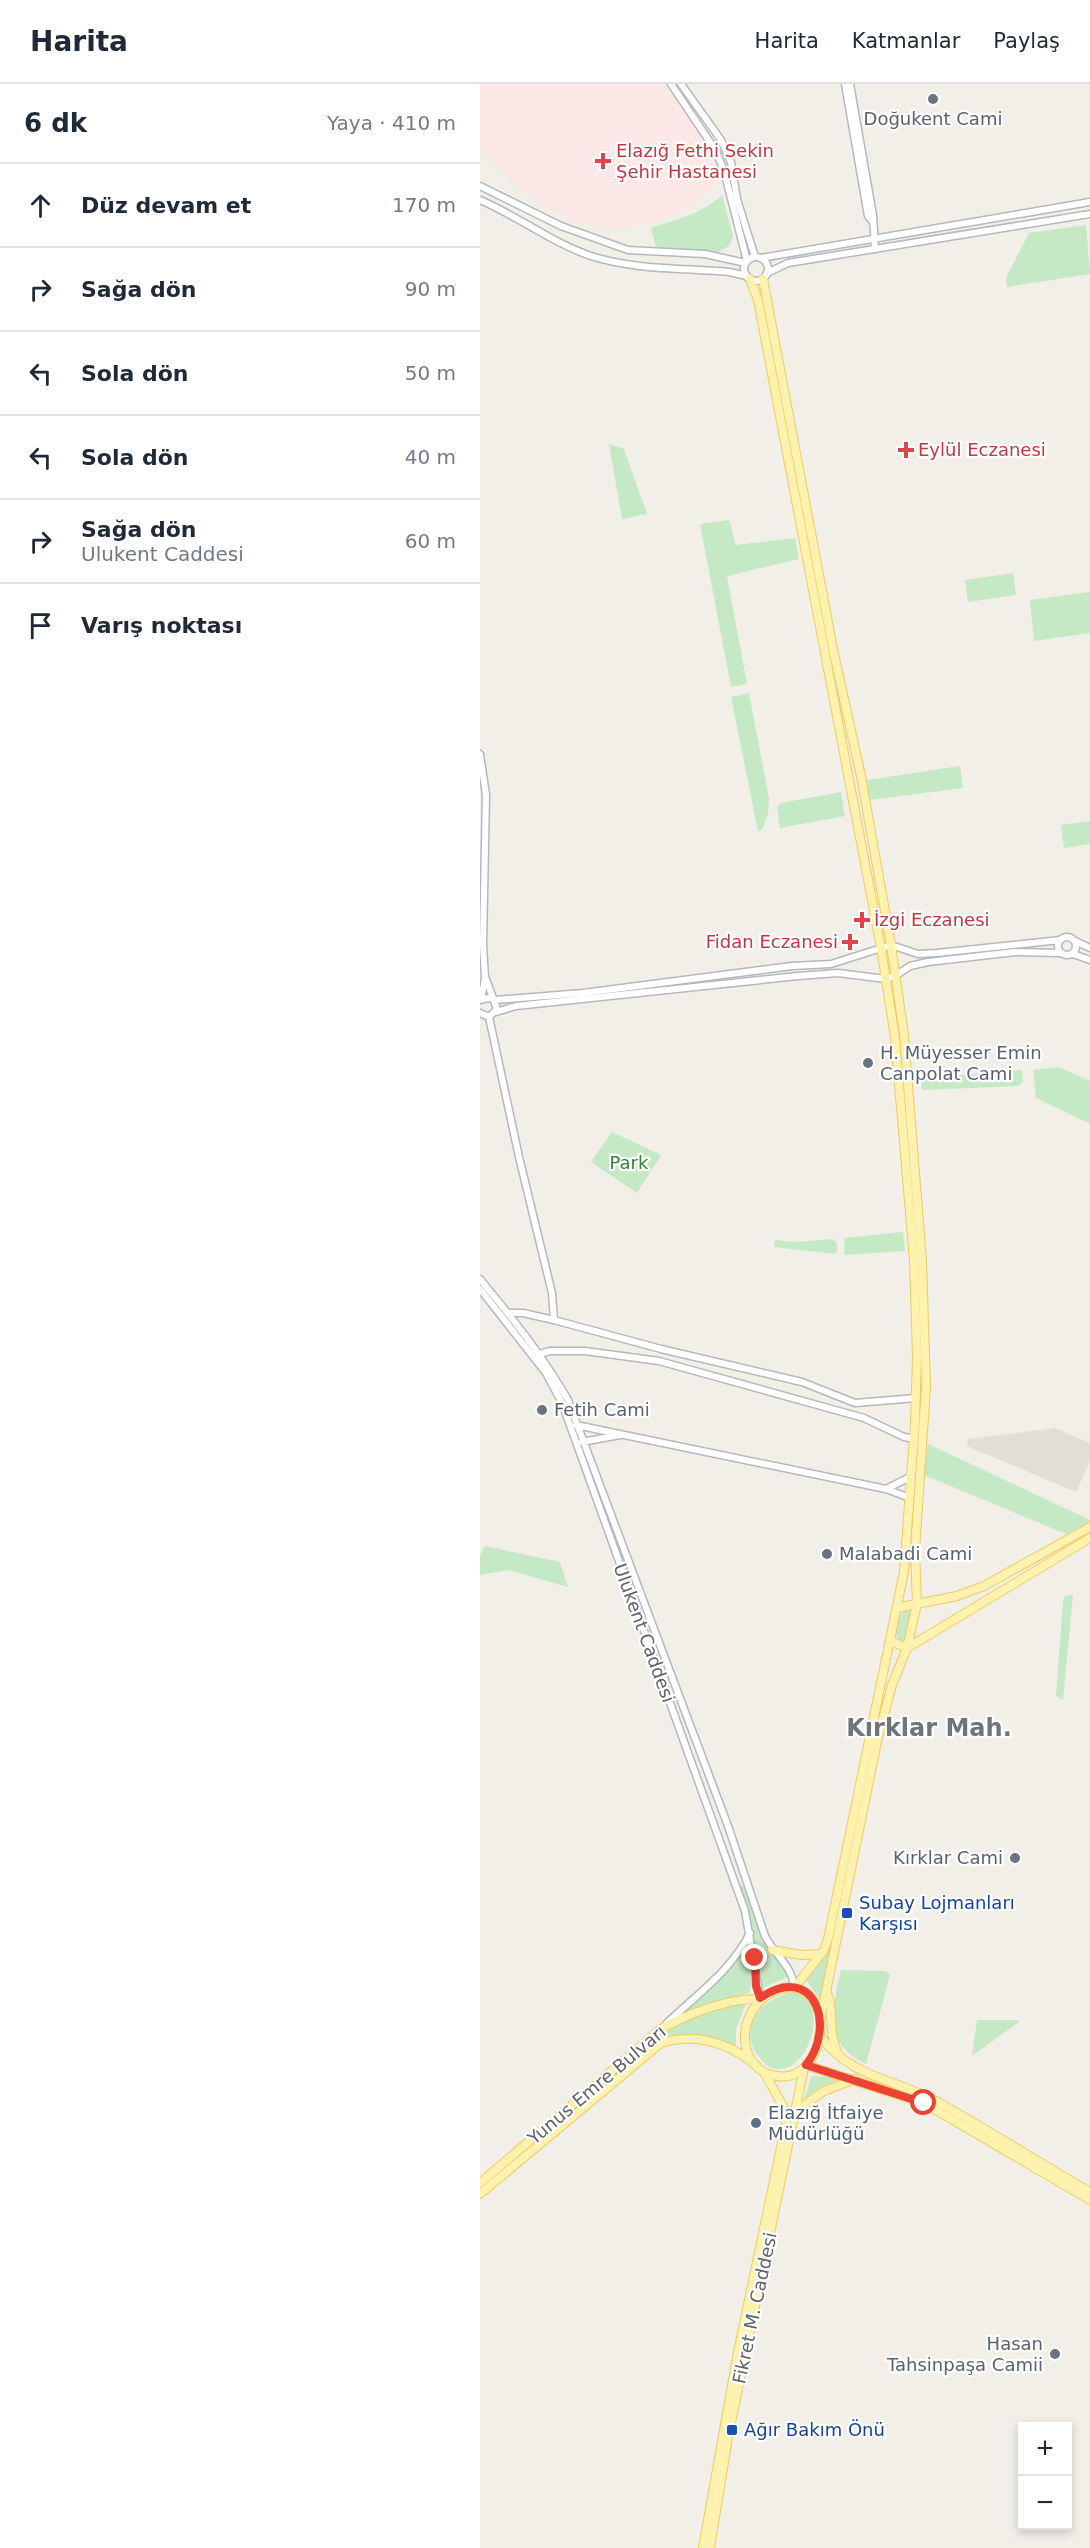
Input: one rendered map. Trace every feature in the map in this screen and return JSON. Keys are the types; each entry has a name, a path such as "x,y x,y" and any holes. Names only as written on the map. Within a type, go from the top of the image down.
{"main road":[{"path":"480,2194 661,2043 686,2038 711,2041 734,2050 761,2069 786,2077 805,2066 816,2048 819,2035 878,1737 892,1684 907,1648 917,1604 915,1550 925,1429 926,1342 904,1035 891,945 861,776 834,654 765,276"},
{"path":"748,278 760,309 881,948 894,1037 914,1260 916,1398 904,1569 828,1939 820,1954 794,1987"},
{"path":"897,1608 957,1596 984,1586 1090,1527"},
{"path":"907,1648 1090,1538"},
{"path":"890,1641 907,1648"},
{"path":"772,1950 801,1955 820,1954"},
{"path":"703,2548 738,2352 786,2124 784,2108 744,2039 748,2019 760,1999 775,1990 794,1987 809,1994 816,2002 820,2021"},
{"path":"827,1993 830,2002 830,2032 840,2058"},
{"name":"Yunus Emre Bulvarı","path":"480,2183 661,2029 692,2014 743,1999 760,1999"},
{"path":"819,2035 840,2058 856,2068 931,2098 1090,2192"},
{"path":"805,2066 855,2079 934,2108 1090,2200"},
{"name":"Fikret M. Caddesi","path":"710,2548 746,2346 805,2066"},
{"path":"797,2110 824,2091 855,2079"}],"street":[{"path":"671,84 716,150 724,171 747,262 748,278"},
{"path":"681,84 721,140 731,162 737,199 758,258 768,266 765,276"},
{"path":"845,84 868,216 872,221"},
{"path":"850,84 873,215 875,249"},
{"path":"480,186 561,226 628,250 705,254 747,262 758,258 1090,202"},
{"path":"480,200 597,258 614,262 729,272 748,278 765,276 788,263 1090,214"},
{"path":"480,754 486,795 483,944 485,978 481,1000 583,993 792,966 831,964 891,945 918,954 1060,940 1068,937 1090,948"},
{"path":"1060,940 1058,945 1061,953"},
{"path":"1073,954 1077,946 1075,941"},
{"path":"489,1017 496,1012 516,1006 795,976 838,973 886,979 910,966 928,962 1015,952 1061,953 1066,956 1073,954 1090,960"},
{"path":"485,978 494,999 496,1012"},
{"path":"480,1014 489,1017"},
{"path":"489,1017 519,1157 550,1282 554,1320"},
{"path":"480,1279 539,1354 568,1400 728,1826 772,1950 792,1973 794,1987"},
{"name":"Ulukent Caddesi","path":"480,1289 539,1363 562,1403 745,1911 760,1999"},
{"path":"508,1313 522,1313 554,1320 661,1349 802,1382 855,1403 916,1398"},
{"path":"539,1354 550,1351 585,1351 659,1361 864,1418 904,1437 914,1439"},
{"path":"576,1425 886,1489 910,1498"},
{"path":"582,1442 622,1434"},
{"path":"886,1489 910,1477"},
{"path":"661,2029 725,1969 742,1950 750,1933"}],"shaded area":[{"name":"Elazığ Fethi Sekin Şehir Hastanesi","path":"480,84 665,84 699,130 720,172 718,183 694,204 649,224 606,229 585,224 549,208 514,186 480,150"},
{"path":"1055,1428 1090,1443 1090,1461 1076,1492 967,1446 968,1439"}],"green space":[{"path":"722,195 733,236 729,246 718,252 656,247 651,228 698,211"},
{"path":"1086,225 1090,274 1007,287 1006,278 1029,233"},
{"path":"609,444 624,449 647,514 622,519"},
{"path":"729,520 736,545 795,538 799,559 727,576 747,684 731,687 700,524"},
{"path":"1013,573 1016,595 968,602 965,580"},
{"path":"1090,592 1090,633 1034,641 1030,600"},
{"path":"749,693 769,799 768,814 762,830 758,831 731,697"},
{"path":"960,766 963,788 869,800 867,780"},
{"path":"841,792 845,816 780,828 777,807 781,803"},
{"path":"1090,821 1090,844 1064,848 1061,825"},
{"path":"1059,1067 1090,1081 1090,1124 1036,1098 1033,1070"},
{"path":"1022,1070 1023,1082 1018,1086 922,1090 921,1078"},
{"name":"Park","path":"612,1132 661,1155 637,1193 591,1162"},
{"path":"903,1232 905,1251 845,1255 844,1238"},
{"path":"833,1239 837,1244 835,1254 774,1247 775,1240 796,1242"},
{"path":"928,1444 1090,1520 1090,1522 1066,1534 924,1475"},
{"path":"485,1546 560,1562 568,1587 508,1570 480,1575 480,1555"},
{"path":"1073,1595 1063,1700 1056,1696 1063,1601 1065,1596"},
{"path":"911,1609 905,1641 900,1642 896,1635 897,1623 903,1613"},
{"path":"862,1789 864,1789 821,2001 804,1977 823,1956"},
{"path":"740,1885 745,1887 766,1946 790,1976 760,1989 757,1952"},
{"path":"747,1945 752,1980 749,1993 680,2014 735,1960"},
{"path":"841,1970 886,1971 890,1975 866,2064 852,2056 836,2036 833,2013"},
{"path":"796,1992 809,2002 814,2017 812,2035 805,2051 794,2063 781,2069 767,2065 754,2049 750,2038 754,2019 767,2003"},
{"path":"747,2001 736,2029 736,2046 689,2035 665,2039 575,2111 573,2110 661,2032 692,2017"},
{"path":"977,2020 1018,2020 1019,2022 972,2056"},
{"path":"812,2076 841,2078 820,2087 804,2099"}],"place":[{"name":"Doğukent Cami","path":"933,99"},
{"name":"Elazığ Fethi Sekin Şehir Hastanesi","path":"603,161"},
{"name":"Eylül Eczanesi","path":"906,450"},
{"name":"İzgi Eczanesi","path":"862,920"},
{"name":"Fidan Eczanesi","path":"850,942"},
{"name":"H. Müyesser Emin Canpolat Cami","path":"868,1063"},
{"name":"Fetih Cami","path":"542,1410"},
{"name":"Malabadi Cami","path":"827,1554"},
{"name":"Kırklar Cami","path":"1015,1858"},
{"name":"Subay Lojmanları Karşısı","path":"847,1913"},
{"name":"Elazığ İtfaiye Müdürlüğü","path":"756,2123"},
{"name":"Hasan Tahsinpaşa Camii","path":"1055,2354"},
{"name":"Ağır Bakım Önü","path":"732,2430"}],"district":[{"name":"Kırklar Mah.","path":"929,1728"}],"route":[{"path":"755,1958 756,1986 760,1998 775,1990 789,1987 799,1988 816,2002 819,2009 819,2035 816,2048 806,2065 924,2103"}]}
